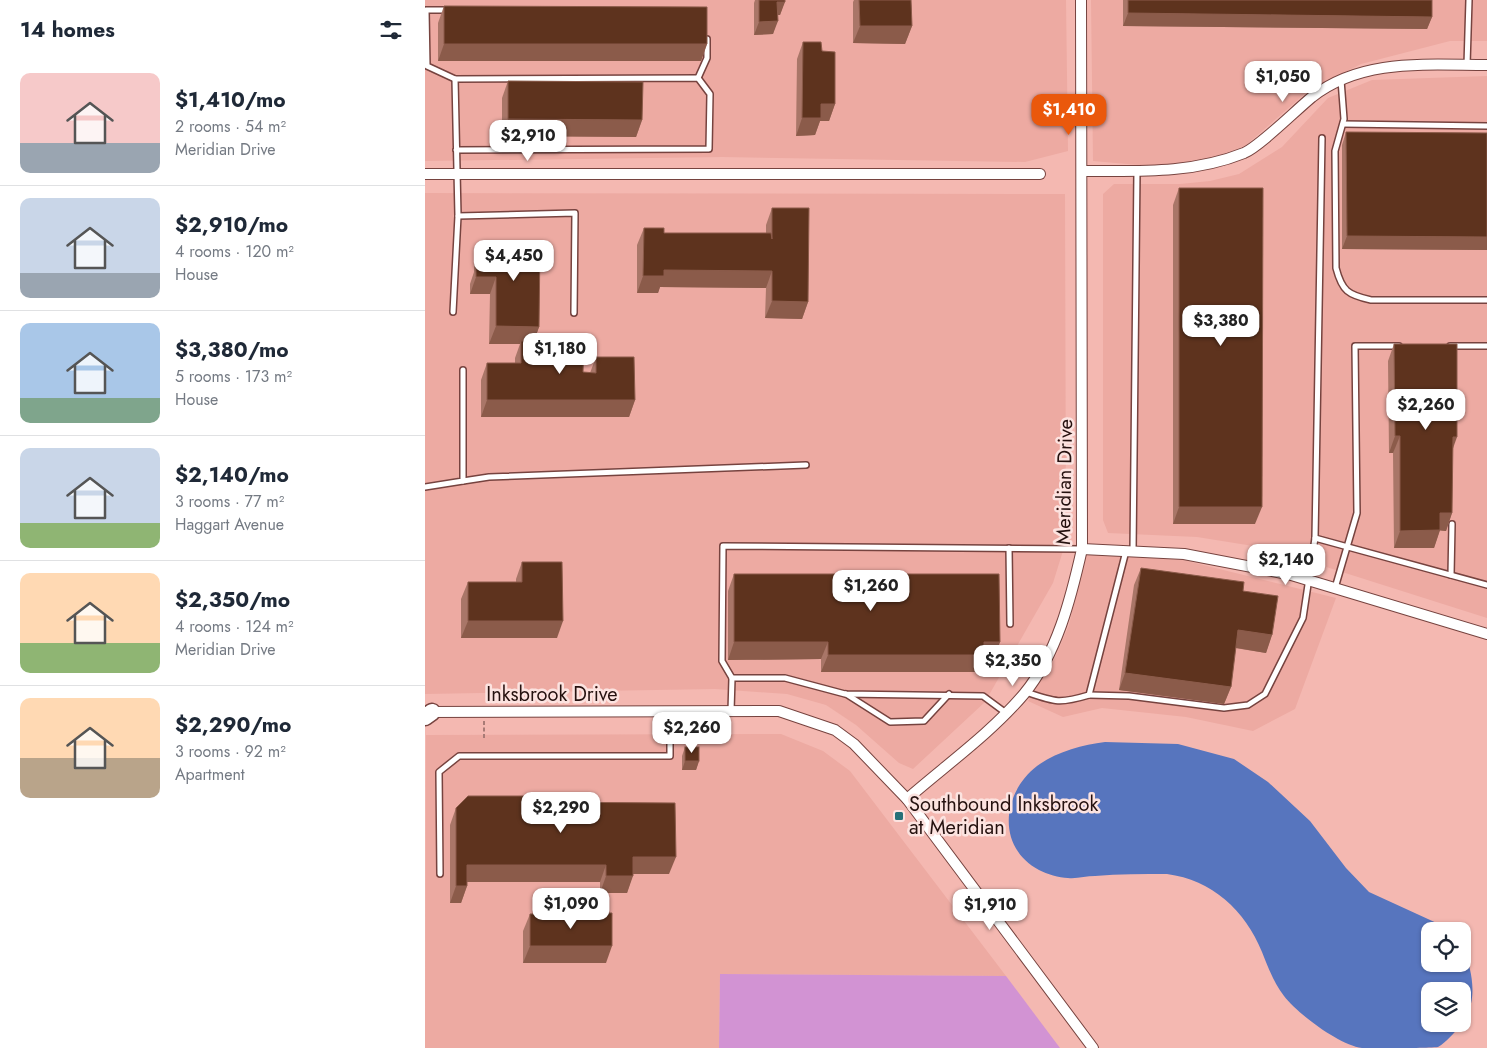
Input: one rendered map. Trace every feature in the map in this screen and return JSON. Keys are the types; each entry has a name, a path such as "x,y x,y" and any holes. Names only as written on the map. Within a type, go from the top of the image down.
{"street":[{"name":"Meridian Drive","path":"907,798 1006,714 1025,692 1044,662 1059,628 1081,549 1083,171 1081,0"},
{"path":"1083,171 1137,171 1206,166 1246,152 1319,92 1341,80 1370,69 1401,65 1487,65"},
{"path":"425,174 1040,174"},
{"path":"1081,549 1184,554 1288,574 1487,634"},
{"name":"Inksbrook Drive","path":"427,714 779,711 835,730 854,744 907,798 1093,1048"}],"lane":[{"path":"1467,65 1469,0"},
{"path":"456,10 427,10 427,66 455,79 698,78"},
{"path":"698,78 707,58 707,29"},
{"path":"456,150 709,148 710,94 698,78"},
{"path":"453,312 457,216 455,79"},
{"path":"1341,80 1343,124 1335,151 1336,268 1339,280 1347,292 1355,297 1371,300 1487,300"},
{"path":"1343,124 1487,126"},
{"path":"1025,692 1055,702 1066,702 1089,695 1129,696 1224,708 1248,705 1265,694 1303,618 1315,538 1322,138"},
{"path":"1089,695 1129,551 1137,171"},
{"path":"457,216 575,214 573,313"},
{"path":"1335,588 1357,513 1355,346 1402,346"},
{"path":"1440,346 1487,346"},
{"path":"463,370 463,481"},
{"path":"425,487 489,477 806,465"},
{"path":"1451,575 1452,524"},
{"path":"1315,538 1487,584"},
{"path":"731,711 732,678 722,661 723,546 1081,549"},
{"path":"1009,548 1010,624"},
{"path":"732,678 785,678 845,694 949,694 983,696 1006,714"},
{"path":"845,694 890,722 924,721 949,694"},
{"path":"440,874 439,772 459,756 670,756 670,711"}],"path":[{"path":"484,719 484,740"}],"shaded area":[{"path":"425,0 1066,0 1068,151 1025,162 722,157 425,161"},
{"path":"1091,0 1487,0 1487,41 1450,41 1361,64 1308,91 1245,146 1202,161 1150,166 1093,161"},
{"path":"1487,76 1487,618 1298,558 1279,550 1197,537 1108,533 1103,520 1103,194 1114,184 1180,184 1210,181 1239,174 1282,147 1328,98 1372,80"},
{"path":"425,193 1065,194 1066,541 1053,583 985,702 913,769 899,763 856,725 826,705 787,694 715,689 425,694"},
{"path":"1085,554 1183,560 1336,598 1295,709 1253,731 1186,717 1102,708 1063,717 1028,701 1054,660 1069,625"},
{"path":"781,734 823,751 850,771 1006,976 720,974 719,1048 425,1048 426,735"},
{"path":"720,974 1006,976 1060,1048 719,1048"}],"water":[{"path":"1105,742 1178,744 1234,759 1268,782 1310,821 1346,868 1369,892 1434,922 1421,922 1421,972 1470,972 1472,986 1471,1005 1471,982 1421,982 1421,1032 1455,1032 1438,1047 1362,1048 1353,1046 1320,1028 1290,1003 1277,986 1255,937 1246,923 1236,910 1212,890 1183,877 1167,874 1061,877 1039,870 1025,860 1016,848 1010,834 1011,805 1017,790 1025,777 1044,761 1061,753"}],"building":[{"path":"759,0 785,0 785,2 777,2 778,21 759,22"},
{"path":"859,0 911,0 912,26 860,26"},
{"path":"1128,0 1432,0 1432,17 1128,13"},
{"path":"444,6 707,7 707,44 444,44"},
{"path":"803,42 821,42 822,51 835,52 835,104 821,104 821,118 802,118"},
{"path":"508,81 643,82 642,120 508,119"},
{"path":"1346,132 1487,133 1487,237 1347,236"},
{"path":"1179,188 1263,188 1262,507 1179,507"},
{"path":"772,208 809,208 808,302 772,301 772,271 664,270 664,276 643,276 644,228 664,228 664,233 771,233 772,239"},
{"path":"480,244 540,244 539,327 496,326 496,277 476,277 476,267 480,267"},
{"path":"521,341 584,342 583,372 596,373 596,357 634,357 635,400 487,400 487,363 521,363"},
{"path":"1394,344 1457,344 1457,437 1453,437 1452,513 1440,513 1440,530 1400,531 1400,436 1395,436"},
{"path":"522,562 562,562 563,621 468,621 468,582 522,582"},
{"path":"1141,568 1244,582 1243,591 1278,596 1272,635 1238,630 1231,687 1125,673"},
{"path":"734,574 999,574 1000,642 984,642 984,655 828,655 828,642 734,642"},
{"path":"685,747 699,747 699,761 685,761"},
{"path":"468,796 530,796 530,802 675,803 676,857 633,857 633,876 606,876 606,865 467,865 467,886 456,886 456,808"},
{"path":"612,913 612,946 530,946 530,914"}],"place":[{"name":"Southbound Inksbrook at Meridian","path":"899,816"}]}
